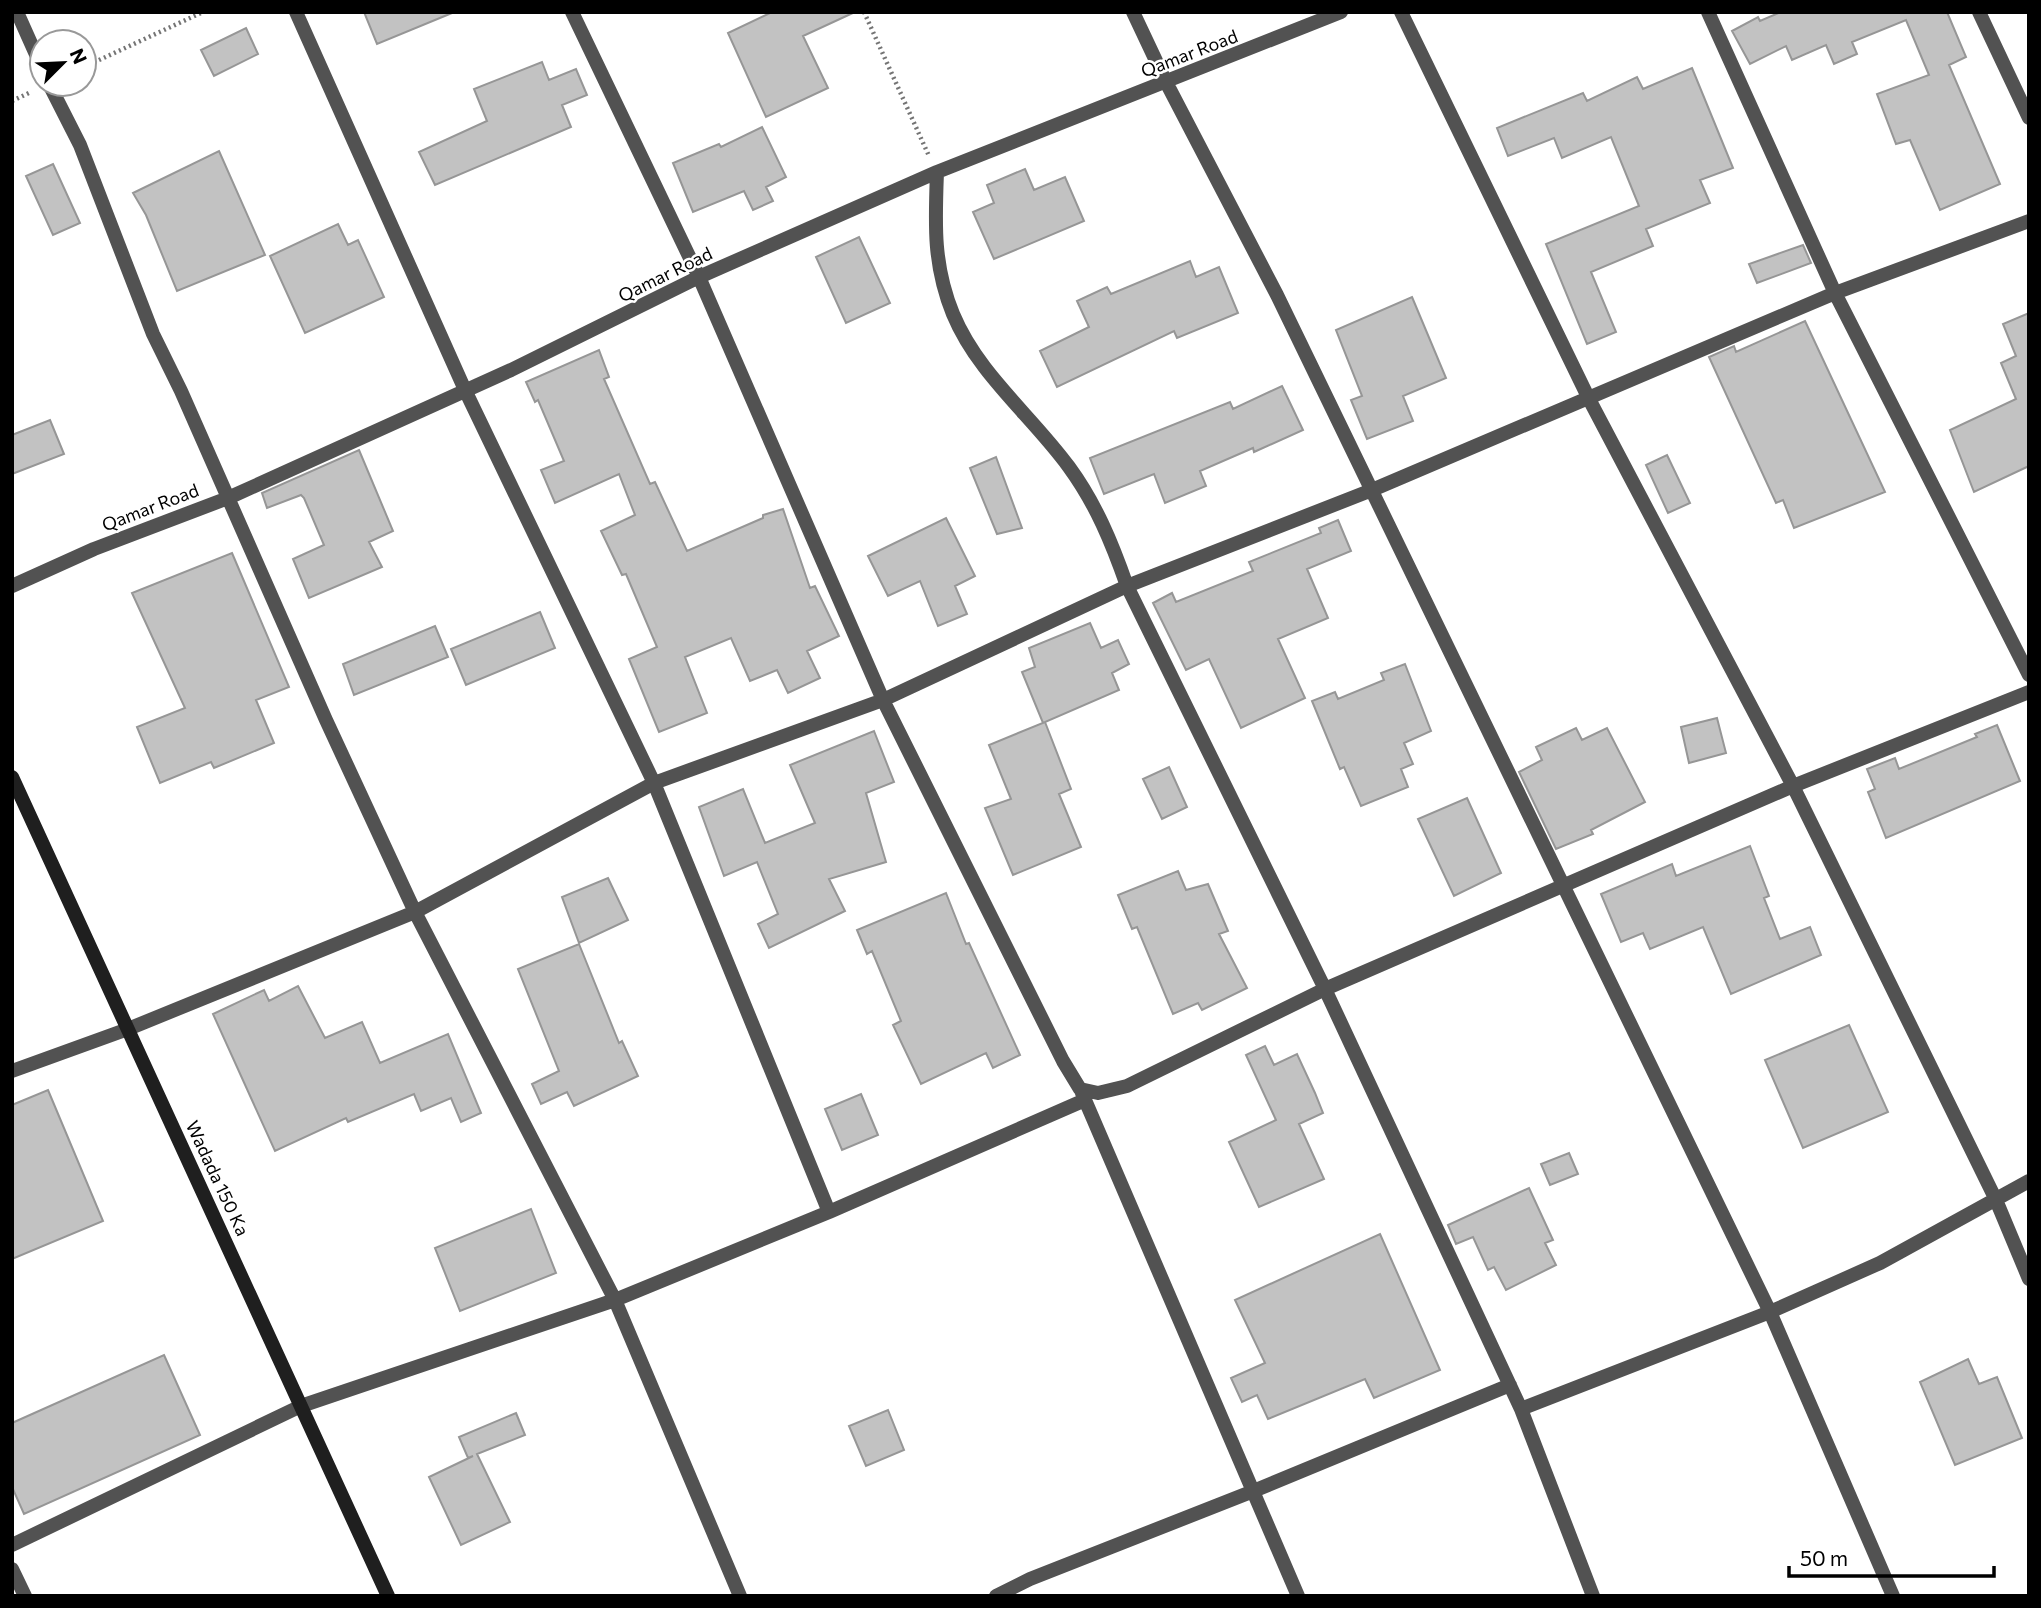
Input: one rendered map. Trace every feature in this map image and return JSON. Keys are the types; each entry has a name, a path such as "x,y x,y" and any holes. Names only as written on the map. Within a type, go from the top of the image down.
{"street":[{"path":"17,12 28,37"},
{"path":"296,12 465,390 654,783 829,1212"},
{"path":"572,12 699,277 883,700 1063,1061 1083,1094 1251,1492 1298,1596"},
{"path":"1133,12 1166,82 1237,214 1770,1312 1893,1596"},
{"name":"Qamar Road","path":"12,586 94,549 228,498 465,390 699,277 937,172 1341,12"},
{"path":"1401,12 1589,399 1793,786 1996,1200 2029,1279"},
{"path":"1708,12 1835,293 2029,675"},
{"path":"1979,12 2029,118"},
{"path":"56,98 80,145 153,334 415,912 615,1300 740,1596"},
{"path":"937,172 934,244 953,314 983,367 1069,467 1104,523 1127,586 1325,989 1521,1409 1593,1596"},
{"path":"12,1071 128,1029 415,912 654,783 883,700 1127,586 1372,490 1835,293 2029,221"},
{"path":"12,1545 301,1406 615,1300 829,1212 1083,1094 1126,1086 1325,989 1793,786 2029,692"},
{"name":"Wadada 150 Ka","path":"12,777 388,1596"},
{"path":"1521,1409 1770,1312 1880,1263 2029,1181"},
{"path":"996,1596 1030,1579 1251,1492 1510,1385"},
{"path":"12,1569 25,1596"}],"path":[{"path":"98,61 204,12"},
{"path":"864,12 937,172"}],"building":[{"path":"364,12 452,12 452,13 377,44"},
{"path":"772,12 855,12 803,36 828,88 766,117 728,33"},
{"path":"1781,12 1947,12 1966,57 1949,65 2000,184 1940,210 1910,140 1896,144 1877,94 1929,75 1906,20 1852,42 1857,54 1834,64 1826,45 1792,60 1786,46 1750,64 1732,31 1758,17 1760,21"},
{"path":"246,28 258,54 214,76 201,50"},
{"path":"542,62 549,80 576,69 587,95 562,105 571,127 435,185 419,152 487,121 474,89"},
{"path":"1692,68 1733,168 1700,180 1710,203 1646,229 1653,246 1591,272 1616,332 1587,344 1546,244 1639,206 1611,137 1562,158 1554,138 1508,156 1497,128 1583,93 1587,101 1637,77 1643,89"},
{"path":"762,127 786,177 766,187 773,201 753,210 744,191 693,212 673,163 719,144 721,147"},
{"path":"219,151 265,255 177,291 146,215 133,193"},
{"path":"53,164 80,223 53,235 26,176"},
{"path":"1025,169 1034,190 1065,177 1084,221 994,259 973,212 994,203 987,185"},
{"path":"338,224 348,245 358,240 384,297 305,333 270,256"},
{"path":"859,237 890,303 846,323 816,257"},
{"path":"1803,245 1811,263 1757,283 1749,264"},
{"path":"1190,261 1196,277 1219,267 1238,313 1177,338 1174,331 1057,387 1040,351 1089,327 1077,301 1107,287 1111,294"},
{"path":"1412,297 1446,378 1403,396 1413,421 1367,439 1351,400 1362,396 1336,330"},
{"path":"2029,313 2029,466 1974,492 1950,430 2016,399 2001,363 2016,356 2003,324"},
{"path":"1805,321 1885,492 1794,528 1783,500 1776,503 1709,357 1734,346 1736,352"},
{"path":"599,350 609,377 604,379 650,484 655,482 687,551 763,518 763,515 783,509 810,588 815,586 839,636 807,651 820,678 788,693 777,670 750,681 731,638 685,657 707,713 659,732 629,659 657,647 626,574 622,575 601,531 635,515 619,474 555,503 541,470 564,461 538,400 535,402 526,382"},
{"path":"1282,386 1303,430 1254,452 1253,448 1200,471 1206,486 1165,503 1154,474 1104,494 1090,458 1230,402 1233,409"},
{"path":"50,420 64,454 12,474 12,435"},
{"path":"359,450 393,531 369,542 382,567 309,598 293,559 324,545 304,498 301,495 267,508 262,493"},
{"path":"1667,455 1690,503 1668,513 1646,465"},
{"path":"996,457 1022,528 997,534 970,468"},
{"path":"946,518 975,576 955,586 967,614 938,626 920,581 888,596 868,556"},
{"path":"1338,520 1351,551 1307,569 1328,618 1278,639 1305,698 1241,728 1209,659 1186,670 1153,603 1172,593 1176,602 1253,571 1249,562 1321,533 1319,528"},
{"path":"232,553 289,687 256,700 274,743 214,768 211,762 160,783 137,727 185,708 132,593"},
{"path":"540,612 555,648 466,685 451,649"},
{"path":"1090,623 1101,648 1118,640 1129,664 1112,673 1119,690 1043,723 1022,672 1035,667 1029,648"},
{"path":"435,626 448,657 354,695 343,664"},
{"path":"1405,664 1431,731 1404,743 1413,764 1401,769 1408,787 1361,806 1344,767 1340,769 1312,701 1335,692 1338,699 1384,680 1381,673"},
{"path":"1717,718 1726,753 1689,763 1681,727"},
{"path":"1045,722 1071,789 1059,794 1081,847 1013,875 985,808 1011,799 989,745"},
{"path":"1997,725 2020,781 1886,838 1868,792 1875,789 1867,769 1895,758 1899,769 1977,737 1975,734"},
{"path":"1576,728 1582,740 1607,728 1645,802 1591,830 1593,834 1556,849 1519,772 1542,760 1536,747"},
{"path":"874,731 894,782 866,793 886,862 829,879 845,911 769,948 758,924 778,914 757,862 724,876 699,807 743,789 765,843 815,823 790,765"},
{"path":"1169,767 1187,807 1162,819 1143,779"},
{"path":"1467,798 1501,873 1454,896 1418,819"},
{"path":"1750,846 1769,896 1764,898 1780,939 1810,927 1821,955 1731,994 1703,927 1650,949 1643,933 1621,942 1601,894 1672,864 1676,876"},
{"path":"1178,871 1186,890 1208,884 1228,931 1219,934 1247,988 1202,1010 1198,1003 1173,1014 1137,927 1132,929 1118,895"},
{"path":"608,878 628,920 579,943 562,897"},
{"path":"946,893 966,944 969,943 1020,1055 993,1068 986,1053 921,1084 893,1025 901,1021 872,951 867,954 857,930"},
{"path":"579,944 619,1043 622,1041 638,1076 574,1106 567,1092 541,1104 532,1084 559,1071 518,969"},
{"path":"298,986 325,1038 362,1022 380,1063 448,1034 481,1113 461,1122 451,1098 421,1111 414,1094 348,1122 346,1118 275,1151 213,1014 264,990 269,1001"},
{"path":"1849,1025 1888,1112 1803,1148 1765,1060"},
{"path":"1265,1046 1274,1065 1297,1054 1315,1093 1323,1113 1299,1124 1324,1179 1259,1207 1229,1142 1276,1120 1246,1055"},
{"path":"48,1090 103,1221 12,1259 12,1105"},
{"path":"861,1094 878,1135 842,1150 825,1109"},
{"path":"1569,1153 1578,1174 1550,1185 1541,1164"},
{"path":"1529,1188 1553,1240 1545,1243 1556,1265 1506,1290 1494,1267 1488,1270 1473,1237 1456,1244 1448,1225"},
{"path":"531,1209 556,1273 460,1311 435,1248"},
{"path":"1380,1234 1440,1370 1374,1398 1365,1379 1268,1419 1257,1395 1242,1402 1231,1378 1265,1363 1235,1300"},
{"path":"164,1355 200,1435 24,1514 12,1487 12,1423"},
{"path":"1968,1359 1979,1384 1997,1377 2022,1438 1955,1465 1920,1382"},
{"path":"888,1410 904,1450 866,1466 849,1426"},
{"path":"516,1413 525,1435 477,1454 510,1522 461,1545 429,1477 473,1456 468,1458 459,1437"}]}
